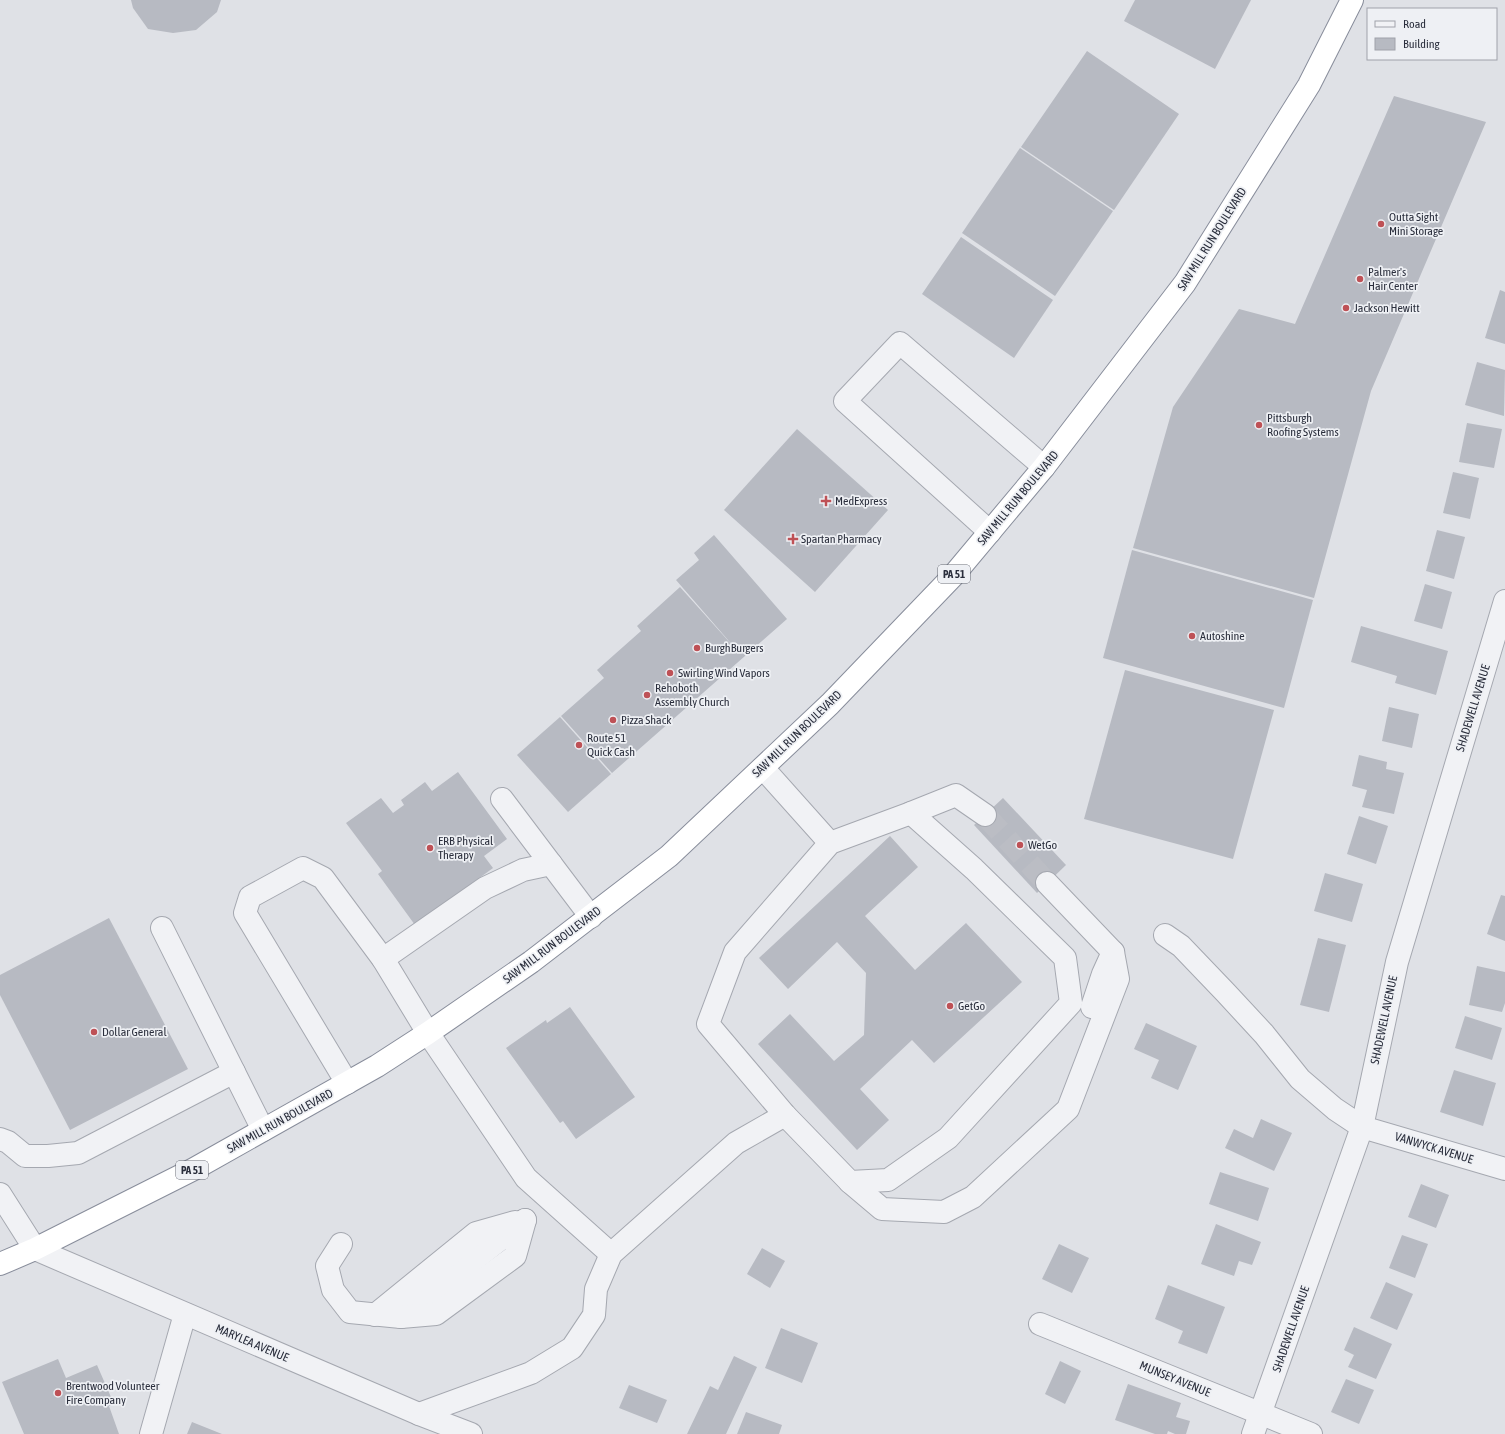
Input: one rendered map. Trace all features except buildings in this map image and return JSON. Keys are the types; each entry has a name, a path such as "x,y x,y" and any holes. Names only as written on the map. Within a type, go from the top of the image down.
{"highway":[{"name":"SAW MILL RUN BOULEVARD","path":"35,1250 194,1169 377,1066 428,1033 531,962 669,856 763,768 830,704 952,577 1044,467 1185,283 1308,84 1352,0"},
{"name":"PA 51","path":"0,1264 35,1250"}],"street":[{"path":"990,532 845,401 900,343 1044,467"},
{"name":"SHADEWELL AVENUE","path":"1253,1434 1362,1127 1396,962 1504,611"},
{"path":"763,768 830,843"},
{"path":"985,815 956,795 830,843 735,952 708,1024 786,1115 850,1182 882,1209 944,1212 973,1197 1068,1109 1118,979 1113,952 1048,883"},
{"path":"502,799 591,916"},
{"path":"850,1182 888,1180 948,1138 1071,1003 1065,958 974,869 911,813"},
{"path":"383,959 485,888 523,870 551,864"},
{"path":"347,1083 245,913 250,897 303,868 323,878 383,959 428,1033 526,1178 611,1254"},
{"path":"162,928 263,1130"},
{"name":"VANWYCK AVENUE","path":"1165,935 1181,946 1264,1034 1305,1083 1335,1109 1362,1127 1505,1169"},
{"path":"0,1139 8,1142 25,1156 48,1156 78,1153 234,1072"},
{"path":"419,1414 531,1373 572,1348 594,1315 596,1289 611,1254 736,1142 786,1115"},
{"path":"0,1194 35,1250"},
{"path":"341,1244 328,1266 333,1290 350,1312 401,1317 550,1200"},
{"path":"375,1315 476,1233 525,1220"},
{"name":"MARYLEA AVENUE","path":"35,1250 419,1414 471,1434"},
{"path":"151,1434 185,1314"},
{"name":"MUNSEY AVENUE","path":"1040,1324 1311,1434"}],"tunnel":[{"path":"985,815 1047,883"}],"place":[{"name":"Outta Sight Mini Storage","path":"1381,224"},
{"name":"Palmer's Hair Center","path":"1360,279"},
{"name":"Jackson Hewitt","path":"1346,308"},
{"name":"Pittsburgh Roofing Systems","path":"1259,425"},
{"name":"MedExpress","path":"826,501"},
{"name":"Spartan Pharmacy","path":"793,539"},
{"name":"Autoshine","path":"1192,636"},
{"name":"BurghBurgers","path":"697,648"},
{"name":"Swirling Wind Vapors","path":"670,673"},
{"name":"Rehoboth Assembly Church","path":"647,695"},
{"name":"Pizza Shack","path":"613,720"},
{"name":"Route 51 Quick Cash","path":"579,745"},
{"name":"WetGo","path":"1020,845"},
{"name":"ERB Physical Therapy","path":"430,848"},
{"name":"GetGo","path":"950,1006"},
{"name":"Dollar General","path":"94,1032"},
{"name":"Brentwood Volunteer Fire Company","path":"58,1393"}]}
